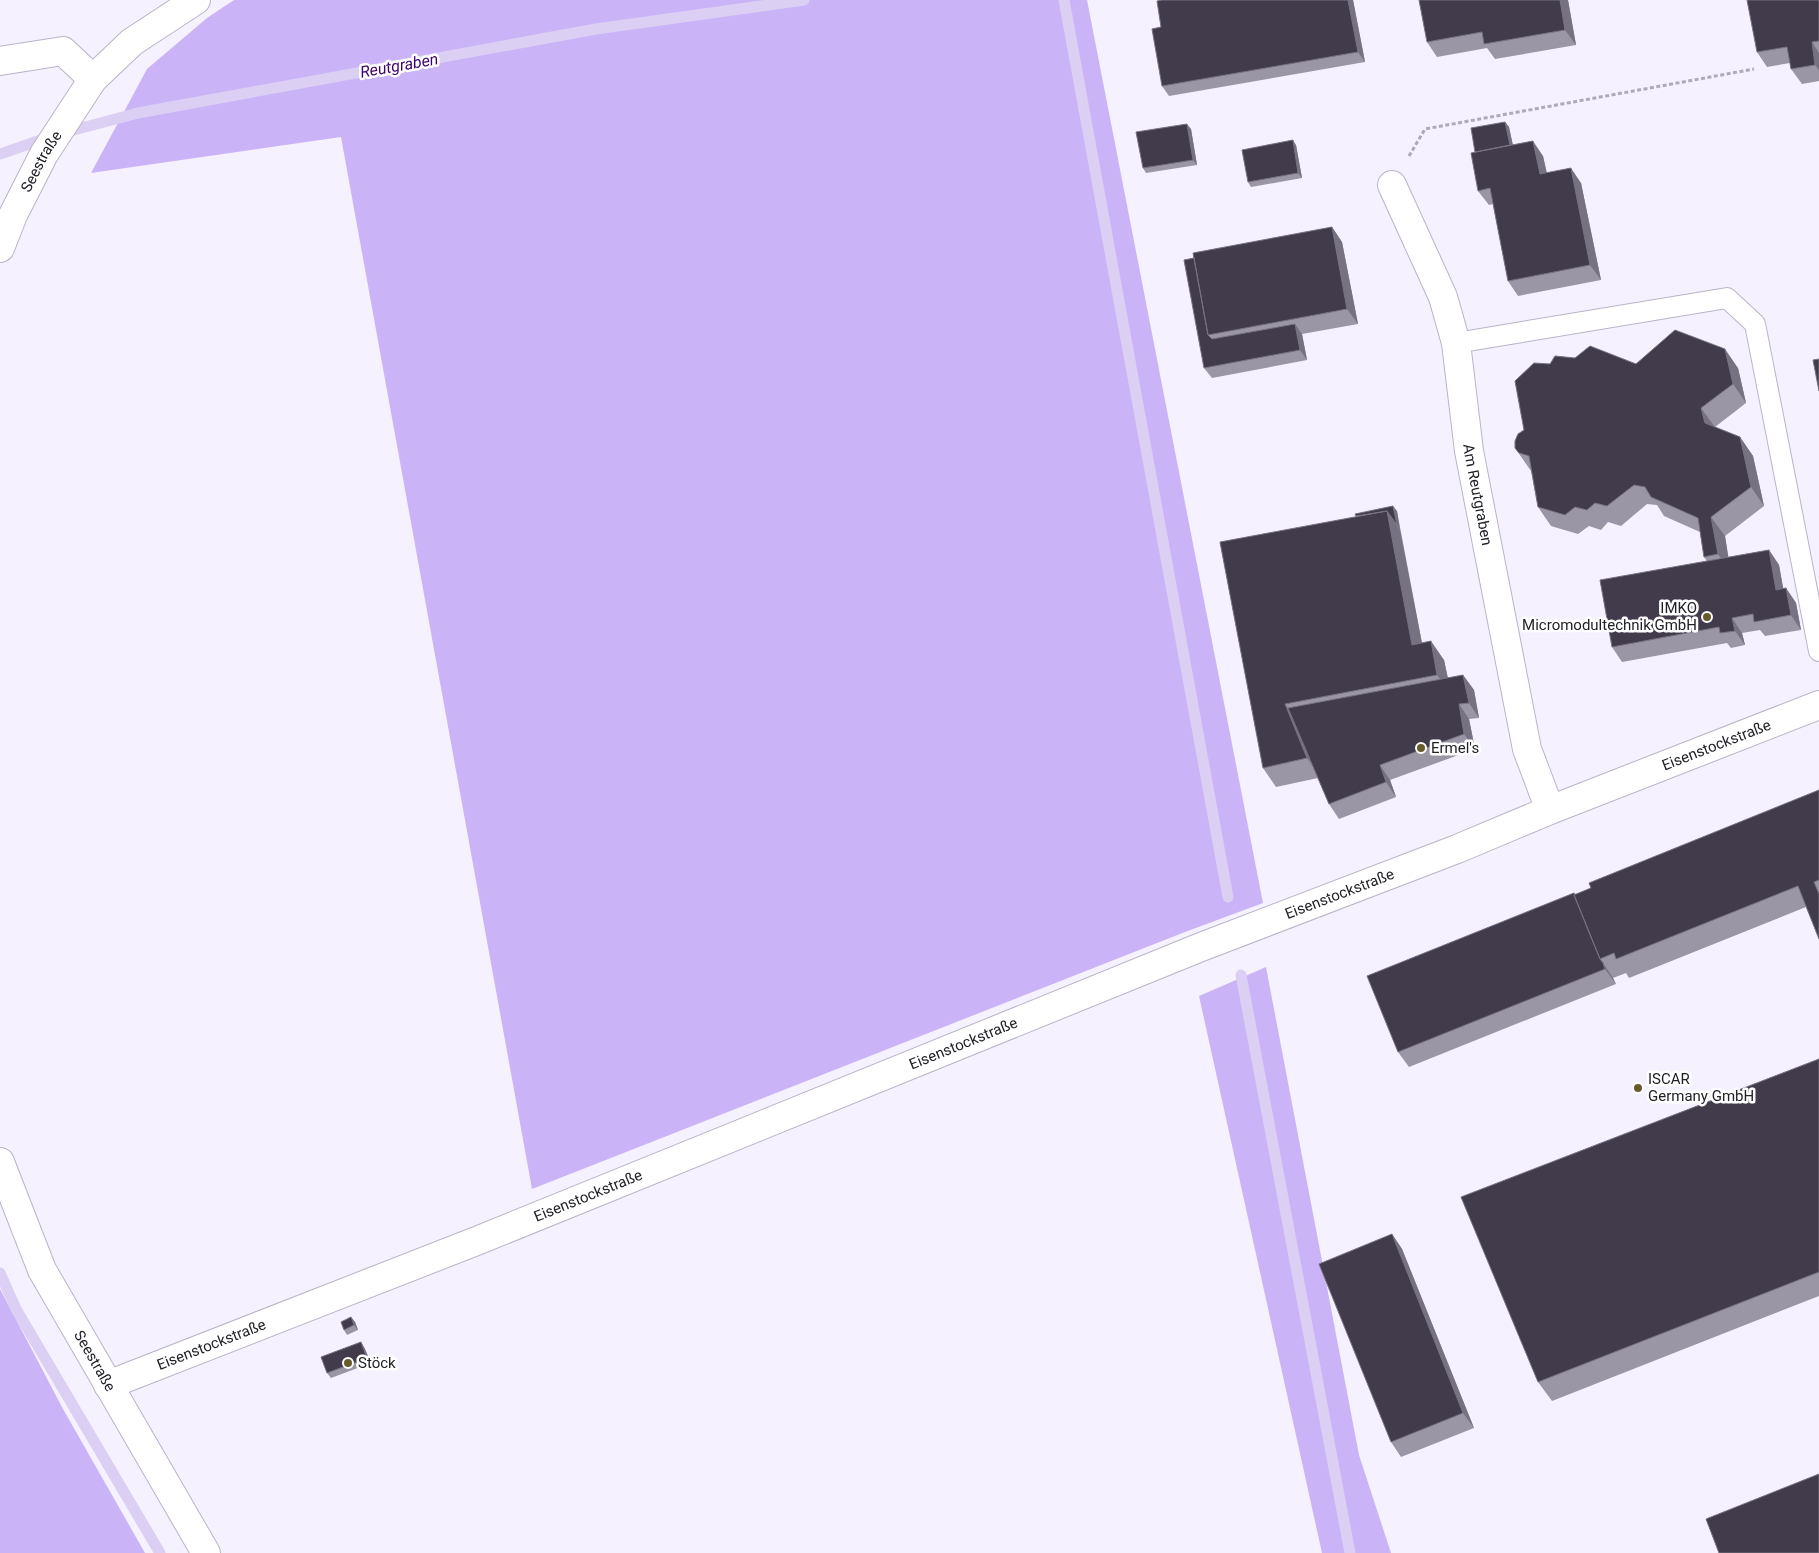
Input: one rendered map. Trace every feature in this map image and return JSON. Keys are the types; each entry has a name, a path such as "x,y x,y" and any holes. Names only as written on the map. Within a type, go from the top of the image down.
{"street":[{"name":"Seestraße","path":"0,248 13,215 44,154 93,79 132,42 196,0"},
{"path":"0,61 63,51 93,79"},
{"name":"Am Reutgraben","path":"1392,185 1443,296 1456,343 1469,451 1527,749 1550,810"},
{"name":"Eisenstockstraße","path":"108,1385 478,1240 1201,947 1457,849 1550,810 1819,705"},
{"name":"Seestraße","path":"0,1162 42,1270 206,1553"}],"lane":[{"path":"1456,343 1727,298 1754,324 1819,651"}],"path":[{"path":"1392,185 1425,129 1754,69"}],"shaded area":[{"path":"234,0 1087,0 1263,903 532,1189 341,137 91,173 147,69 207,18"},
{"path":"1266,967 1359,1455 1391,1553 1322,1553 1199,996"},
{"path":"0,1289 63,1409 145,1553 0,1553"}],"building":[{"path":"1348,0 1358,52 1162,86 1152,29 1161,27 1157,1"},
{"path":"1419,0 1560,0 1565,30 1484,44 1482,32 1427,42"},
{"path":"1747,0 1819,0 1819,41 1812,42 1815,65 1791,69 1787,47 1757,52"},
{"path":"1505,122 1510,145 1475,152 1471,128"},
{"path":"1187,124 1193,160 1143,168 1136,132"},
{"path":"1293,140 1298,173 1248,182 1242,150"},
{"path":"1533,141 1540,174 1571,168 1590,265 1508,281 1490,188 1478,191 1471,153"},
{"path":"1332,227 1347,309 1208,335 1193,253"},
{"path":"1194,258 1208,335 1212,339 1295,324 1300,350 1204,368 1184,260"},
{"path":"1675,330 1725,349 1733,384 1701,408 1705,423 1740,437 1751,487 1711,517 1718,554 1704,557 1698,518 1651,497 1645,487 1634,485 1607,506 1595,503 1587,510 1575,507 1565,515 1538,507 1529,456 1519,453 1515,448 1518,434 1524,430 1515,381 1534,363 1550,364 1555,356 1575,358 1590,346 1636,364"},
{"path":"1819,359 1819,391 1813,360"},
{"path":"1393,506 1397,525 1387,511 1356,516 1355,514"},
{"path":"1387,511 1412,645 1431,641 1437,675 1285,704 1307,758 1263,768 1220,542"},
{"name":"IMKO Micromodultechnik GmbH","path":"1769,550 1776,590 1786,588 1791,615 1754,622 1753,614 1732,618 1735,631 1720,633 1719,627 1612,647 1600,580"},
{"path":"1463,675 1469,703 1459,704 1464,734 1380,765 1386,782 1329,804 1288,708"},
{"path":"1819,790 1819,880 1814,882 1819,894 1819,939 1798,886 1616,959 1614,953 1600,959 1574,895 1591,888 1589,883"},
{"path":"1574,893 1605,969 1398,1052 1367,976"},
{"path":"1819,1059 1819,1272 1538,1382 1461,1197"},
{"path":"1392,1234 1463,1413 1391,1442 1319,1264"},
{"path":"351,1317 354,1325 344,1330 341,1322"},
{"name":"Stöck","path":"361,1342 367,1358 327,1373 321,1357"},
{"path":"1819,1474 1819,1553 1719,1553 1706,1519"}],"waterway":[{"name":"Reutgraben","path":"0,154 55,135 138,113 596,29 804,0"},
{"path":"1064,0 1228,897"},
{"path":"1241,975 1350,1553"},
{"path":"0,1273 16,1309 160,1553"}],"place":[{"name":"IMKO Micromodultechnik GmbH","path":"1707,617"},
{"name":"Ermel's","path":"1421,748"},
{"name":"ISCAR Germany GmbH","path":"1638,1088"},
{"name":"Stöck","path":"348,1363"}]}
